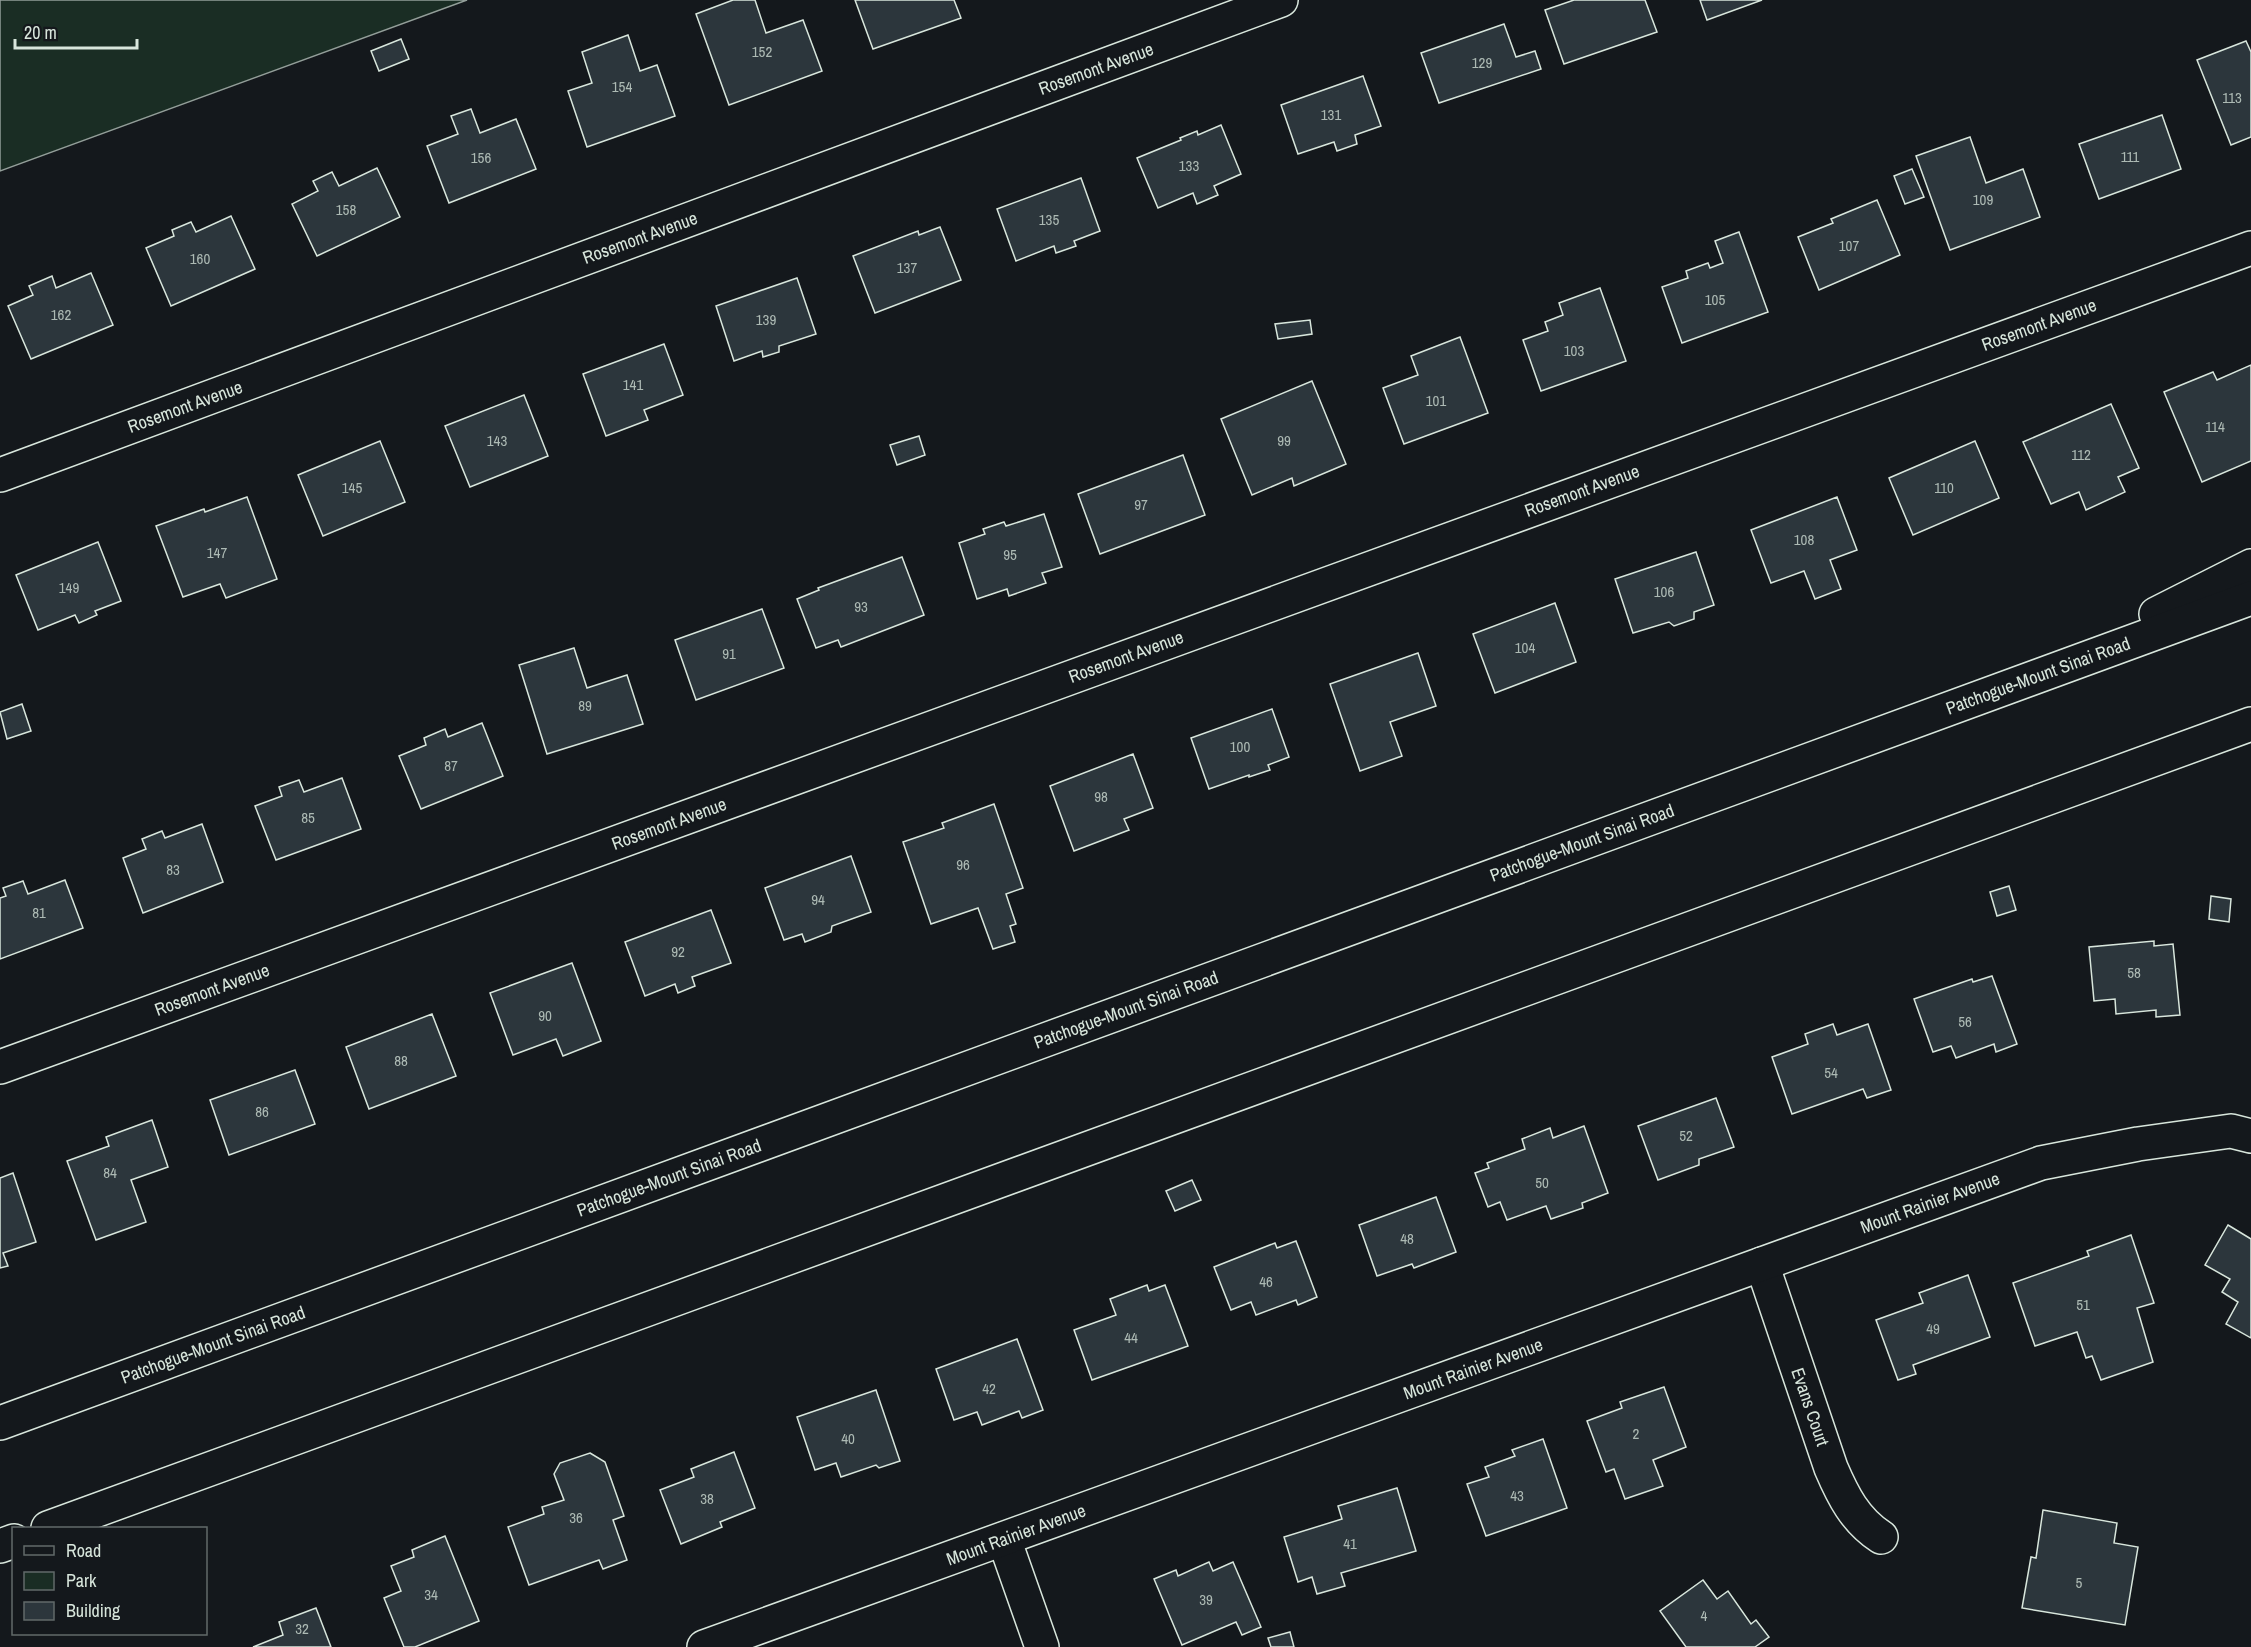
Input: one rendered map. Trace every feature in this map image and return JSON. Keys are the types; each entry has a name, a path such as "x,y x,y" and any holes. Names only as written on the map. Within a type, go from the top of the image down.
{"main road":[{"name":"Rosemont Avenue","path":"0,476 1281,0"},
{"name":"Rosemont Avenue","path":"0,1067 2251,248"},
{"path":"2006,688 2251,566"},
{"name":"Patchogue-Mount Sinai Road","path":"0,1423 2251,598"},
{"path":"51,1527 2251,724"},
{"name":"Mount Rainier Avenue","path":"704,1647 2041,1163 2138,1144 2231,1131 2251,1136"},
{"name":"Evans Court","path":"1761,1264 1842,1495 1868,1528 1881,1537"},
{"path":"1004,1539 1042,1647"}],"green space":[{"path":"0,0 467,0 0,171"}],"building":[{"path":"733,0 755,0 766,33 803,20 822,71 729,105 696,14"},
{"path":"855,0 954,0 961,18 873,49"},
{"path":"1574,0 1645,0 1657,32 1564,64 1545,10"},
{"path":"1700,0 1762,0 1707,20"},
{"path":"1504,24 1516,57 1535,51 1541,69 1439,103 1421,53"},
{"path":"628,35 640,71 657,65 675,116 587,147 568,91 592,83 582,52"},
{"path":"401,39 409,59 379,71 371,51"},
{"path":"2246,41 2251,52 2251,137 2231,145 2197,60"},
{"path":"1363,76 1381,126 1355,135 1357,144 1337,151 1334,142 1298,154 1281,105"},
{"path":"471,109 480,133 516,119 536,169 449,203 427,146 458,134 451,116"},
{"path":"2162,115 2181,169 2099,199 2079,144"},
{"path":"1221,125 1241,174 1214,186 1218,195 1197,204 1193,193 1158,208 1137,158 1197,131 1198,135"},
{"path":"1970,137 1986,183 2023,169 2040,217 1950,250 1916,156"},
{"path":"377,168 400,217 317,256 292,204 318,191 313,181 332,172 339,186"},
{"path":"1912,169 1924,197 1905,204 1894,176"},
{"path":"1081,178 1100,231 1074,241 1076,246 1056,253 1054,246 1016,261 997,209"},
{"path":"1877,200 1900,255 1819,290 1798,237 1833,223 1831,219"},
{"path":"231,216 255,269 171,306 146,248 174,236 172,230 191,222 196,232"},
{"path":"940,227 961,280 875,313 853,256 918,231 919,235"},
{"path":"1739,232 1768,312 1682,343 1662,287 1688,278 1686,271 1708,263 1710,268 1723,263 1715,241"},
{"path":"91,273 113,325 31,359 8,306 33,295 29,286 52,276 56,288"},
{"path":"797,278 816,334 779,346 779,352 763,357 762,351 734,361 716,306"},
{"path":"1600,288 1626,361 1541,391 1523,340 1548,331 1545,322 1563,315 1559,303"},
{"path":"1310,320 1312,334 1278,339 1275,324"},
{"path":"1460,337 1488,413 1404,444 1383,388 1418,375 1411,356"},
{"path":"664,344 683,395 644,410 648,420 606,436 583,374"},
{"path":"2251,365 2251,461 2202,482 2164,392 2213,372 2217,380"},
{"path":"1312,381 1346,464 1294,486 1292,478 1252,495 1221,419"},
{"path":"524,395 548,456 470,487 445,426"},
{"path":"2111,404 2139,468 2118,477 2125,492 2086,510 2079,492 2051,504 2023,442"},
{"path":"919,436 925,455 897,465 890,445"},
{"path":"380,441 405,502 323,536 298,475"},
{"path":"1975,441 1999,498 1913,535 1889,478"},
{"path":"1183,455 1205,515 1100,554 1078,494"},
{"path":"247,497 277,579 226,598 220,584 183,597 156,526"},
{"path":"1837,497 1857,550 1830,560 1841,589 1815,599 1804,571 1771,583 1751,530"},
{"path":"1044,514 1062,567 1042,573 1046,583 1009,596 1007,589 977,599 959,543 985,534 983,529 1004,522 1006,526"},
{"path":"98,542 121,601 95,611 97,615 79,623 75,615 38,630 16,575"},
{"path":"1696,552 1714,605 1694,612 1694,619 1674,626 1669,622 1633,633 1615,579"},
{"path":"902,557 924,615 841,647 838,640 816,648 797,599 819,590 818,588"},
{"path":"1555,603 1576,662 1495,693 1473,634"},
{"path":"762,609 784,668 696,700 675,640"},
{"path":"574,648 587,688 627,675 643,724 547,754 519,665"},
{"path":"1418,653 1436,706 1390,722 1402,756 1360,771 1330,684"},
{"path":"22,704 31,731 7,739 0,712"},
{"path":"1272,709 1289,757 1268,765 1270,770 1209,789 1191,738"},
{"path":"482,723 503,776 421,809 399,756 426,745 424,738 445,729 448,737"},
{"path":"1133,754 1153,808 1124,819 1129,830 1074,851 1050,786"},
{"path":"342,778 361,829 276,860 255,806 282,796 279,787 299,780 304,792"},
{"path":"994,804 1023,888 1006,894 1016,924 1010,926 1015,942 993,949 978,908 931,924 903,842 944,828 942,823"},
{"path":"202,824 223,882 143,913 123,858 146,849 142,839 162,831 165,838"},
{"path":"851,856 871,912 832,926 831,932 805,942 802,934 784,940 765,888"},
{"path":"65,880 83,928 0,959 0,898 6,896 3,888 23,881 28,894"},
{"path":"2009,886 2016,910 1997,916 1990,892"},
{"path":"2211,896 2231,899 2229,922 2209,919"},
{"path":"711,910 731,963 692,977 695,986 678,993 675,984 645,996 625,942"},
{"path":"2154,941 2154,946 2173,944 2180,1015 2156,1017 2156,1010 2116,1014 2115,999 2094,1001 2089,947"},
{"path":"572,963 601,1041 563,1056 556,1039 513,1055 490,993"},
{"path":"1992,976 2017,1044 1996,1052 1994,1044 1956,1058 1951,1046 1933,1052 1914,999 1972,979 1973,982"},
{"path":"432,1014 456,1076 369,1109 346,1047"},
{"path":"1833,1024 1837,1035 1868,1024 1891,1090 1867,1098 1863,1089 1792,1114 1772,1057 1808,1044 1805,1034"},
{"path":"295,1070 315,1124 229,1155 210,1100"},
{"path":"1716,1098 1734,1147 1699,1159 1699,1165 1658,1180 1638,1126"},
{"path":"152,1120 168,1167 131,1180 146,1222 96,1240 67,1161 109,1146 106,1137"},
{"path":"1584,1126 1608,1193 1582,1203 1583,1208 1551,1219 1546,1206 1507,1220 1500,1202 1488,1207 1475,1173 1489,1168 1487,1163 1525,1149 1522,1139 1550,1128 1553,1138"},
{"path":"13,1173 36,1242 3,1253 8,1266 0,1268 0,1178"},
{"path":"1192,1180 1201,1200 1175,1211 1166,1191"},
{"path":"1436,1197 1456,1252 1414,1268 1412,1264 1377,1276 1359,1225"},
{"path":"2228,1225 2251,1239 2251,1338 2226,1324 2238,1302 2222,1292 2230,1279 2205,1265"},
{"path":"2131,1235 2154,1303 2137,1308 2153,1362 2101,1380 2092,1356 2086,1358 2077,1332 2035,1346 2013,1283 2089,1256 2087,1251"},
{"path":"1296,1241 1317,1297 1298,1305 1296,1300 1256,1315 1251,1302 1231,1310 1214,1267 1275,1243 1277,1248"},
{"path":"1968,1275 1990,1337 1913,1365 1916,1374 1898,1380 1876,1320 1923,1303 1919,1293"},
{"path":"1147,1285 1149,1291 1165,1285 1188,1346 1092,1380 1074,1330 1116,1315 1110,1299"},
{"path":"1017,1339 1043,1410 1022,1418 1019,1411 982,1425 977,1412 954,1420 936,1369"},
{"path":"1664,1387 1686,1447 1653,1460 1663,1486 1625,1499 1614,1469 1606,1472 1587,1421 1622,1408 1620,1402"},
{"path":"876,1390 900,1461 879,1468 876,1465 841,1477 836,1463 815,1470 797,1417"},
{"path":"1543,1439 1567,1508 1486,1536 1467,1484 1489,1477 1485,1467 1515,1456 1512,1450"},
{"path":"734,1452 755,1508 720,1522 722,1527 681,1544 660,1490 694,1477 691,1469"},
{"path":"590,1453 605,1462 624,1516 613,1520 627,1560 603,1569 599,1560 529,1585 508,1527 544,1514 542,1507 564,1500 554,1474 560,1463"},
{"path":"1397,1488 1416,1551 1341,1573 1345,1586 1317,1594 1312,1577 1298,1582 1284,1537 1342,1519 1338,1506"},
{"path":"2043,1510 2117,1523 2114,1543 2138,1547 2125,1625 2022,1608 2031,1557 2036,1558"},
{"path":"445,1536 479,1621 415,1647 404,1647 384,1598 401,1591 391,1566 414,1557 412,1550"},
{"path":"1209,1562 1213,1571 1233,1562 1261,1627 1242,1635 1236,1622 1182,1645 1154,1579 1176,1570 1178,1576"},
{"path":"1703,1580 1717,1599 1728,1591 1751,1624 1756,1620 1769,1637 1755,1647 1686,1647 1660,1611"},
{"path":"316,1608 331,1647 253,1647 283,1635 279,1622"},
{"path":"1290,1632 1294,1647 1271,1647 1268,1638"}]}
